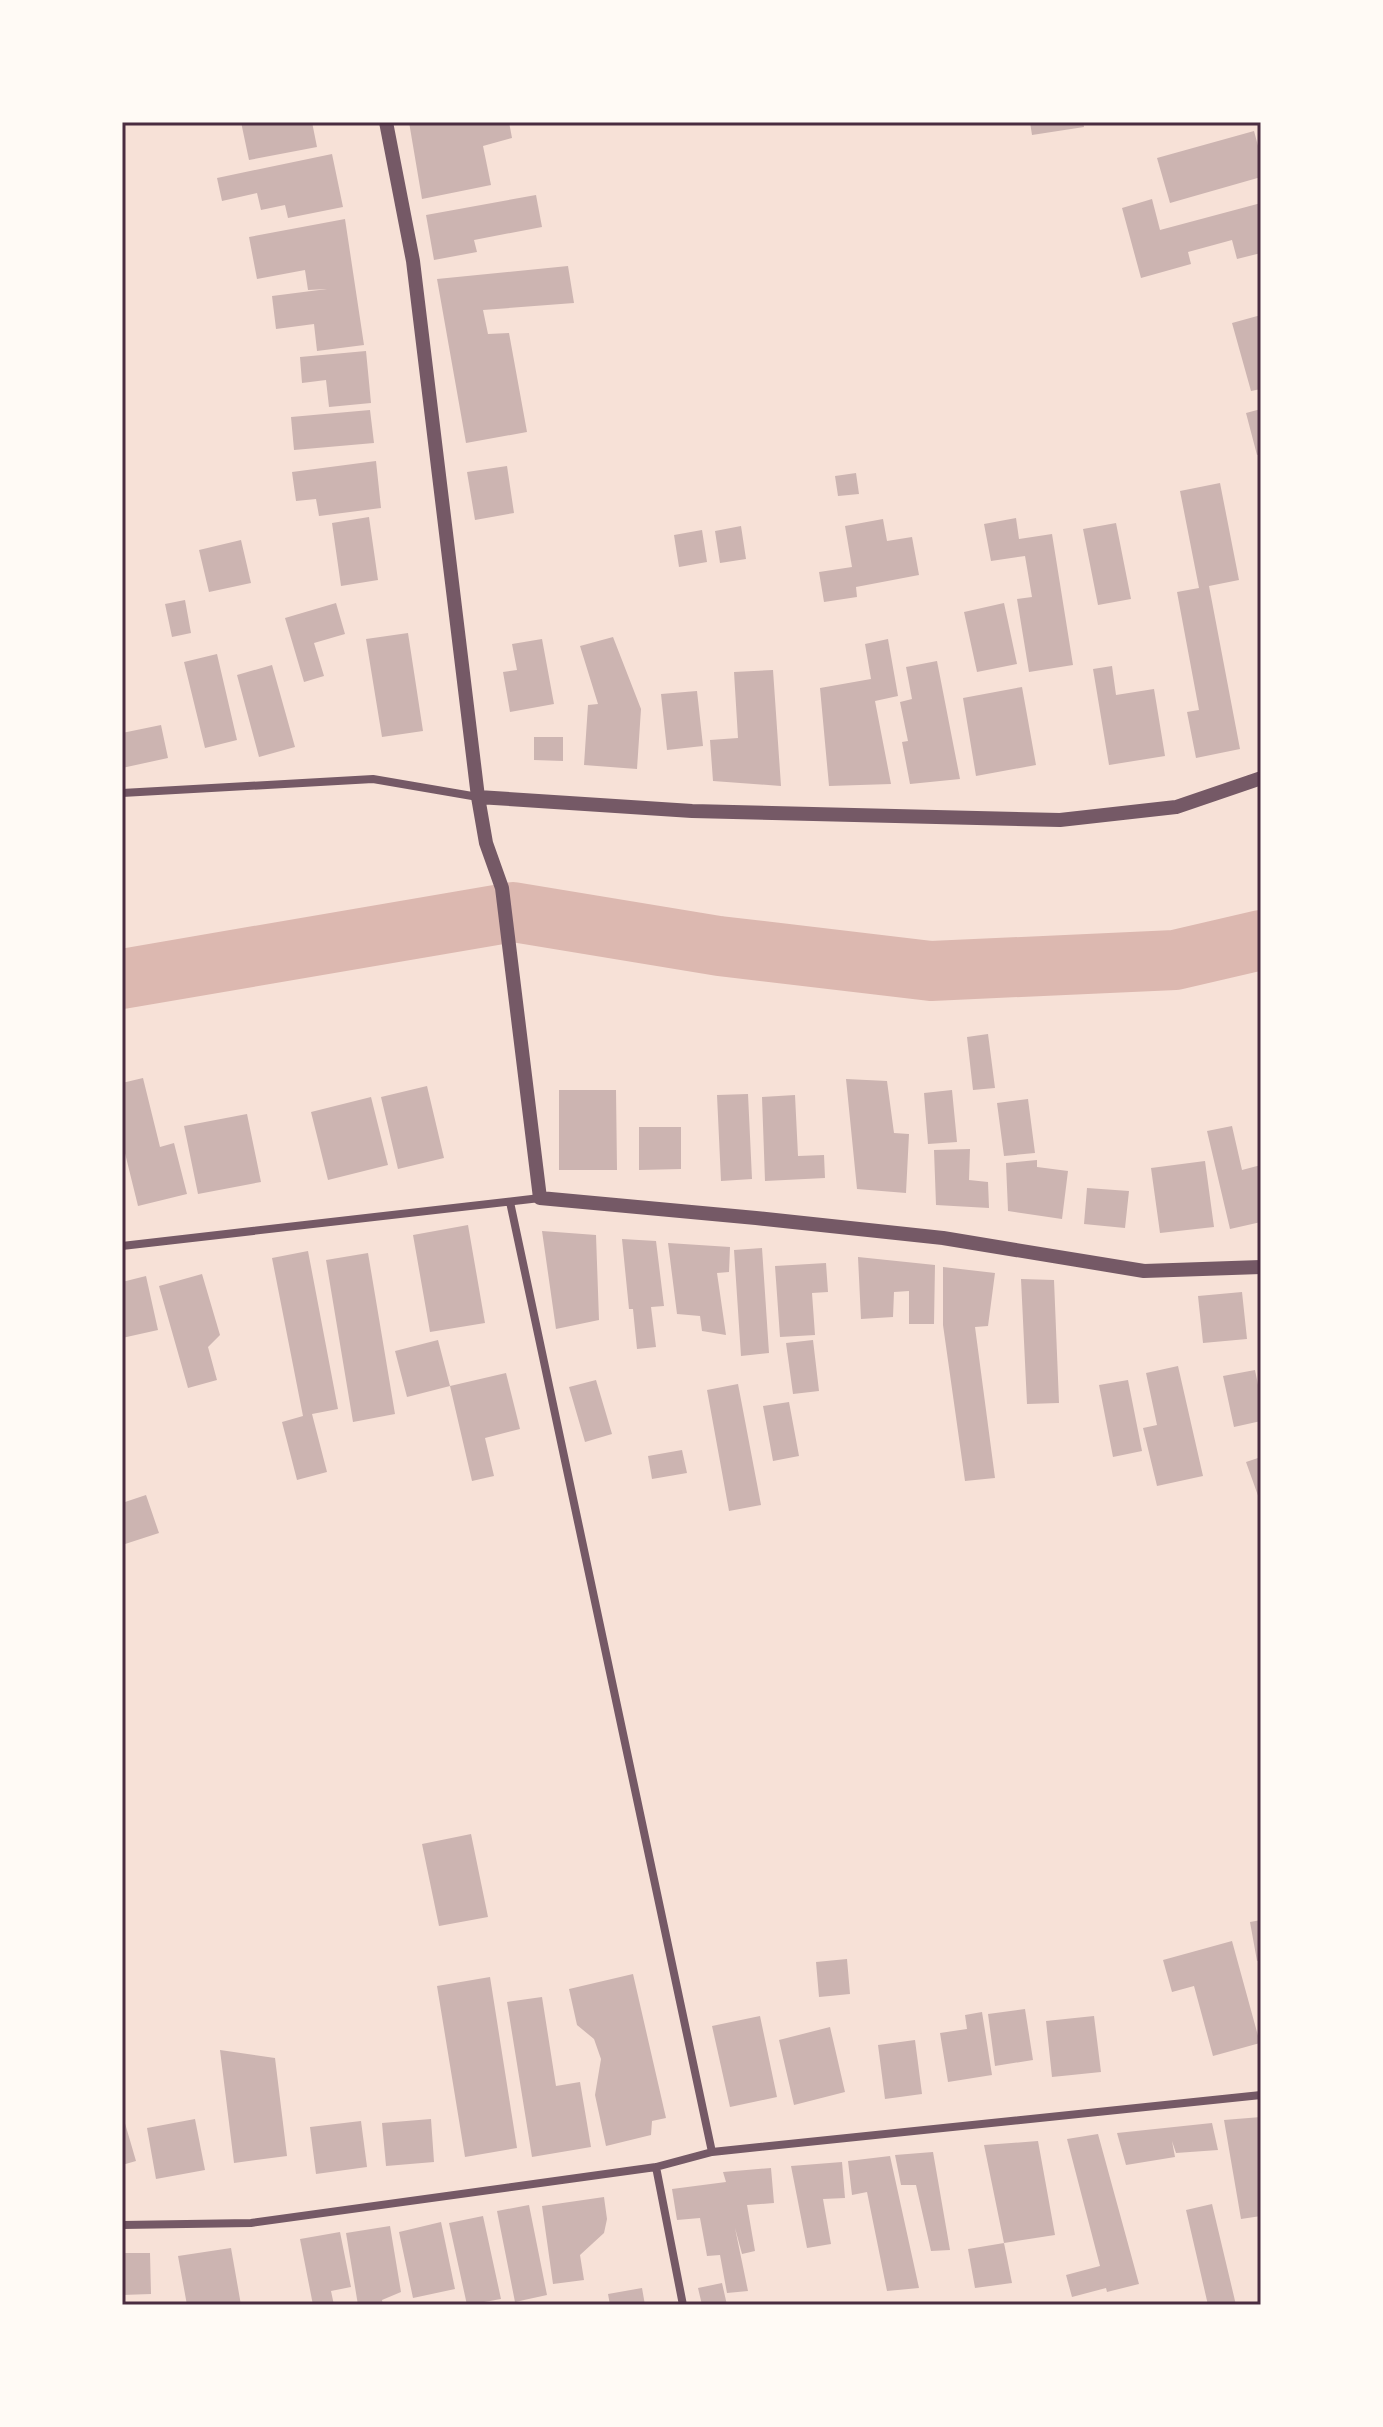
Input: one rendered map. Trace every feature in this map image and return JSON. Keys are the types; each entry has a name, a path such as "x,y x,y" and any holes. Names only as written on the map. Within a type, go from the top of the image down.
{"street":[{"path":"386,122 413,261 478,797 486,843 502,888 540,1198"},
{"path":"122,793 373,779 478,797 692,811 1060,820 1176,807 1261,778"},
{"path":"122,1246 540,1198 943,1238 1144,1271 1261,1267"},
{"path":"510,1202 712,2152"},
{"path":"122,2225 251,2223 656,2167 712,2152 1261,2095"},
{"path":"656,2167 683,2305"}],"building":[{"path":"241,122 312,122 317,147 249,160"},
{"path":"409,122 509,122 512,138 483,146 491,185 422,199"},
{"path":"1030,122 1083,122 1084,127 1032,135"},
{"path":"1254,131 1261,157 1261,177 1170,203 1157,158"},
{"path":"332,154 343,207 288,218 285,205 261,210 257,193 222,201 217,178"},
{"path":"536,195 542,227 474,240 477,252 434,260 426,215"},
{"path":"1152,199 1160,230 1261,203 1261,253 1237,259 1232,240 1188,252 1191,264 1141,278 1122,208"},
{"path":"345,219 364,345 317,351 314,324 276,329 272,296 327,289 308,290 305,270 257,279 249,237"},
{"path":"568,266 574,303 483,310 488,334 509,333 527,432 466,443 437,279"},
{"path":"1261,315 1261,389 1251,391 1232,323"},
{"path":"366,351 371,403 329,407 326,380 302,383 300,357"},
{"path":"1261,409 1261,454 1257,455 1246,413"},
{"path":"370,410 374,443 294,450 291,417"},
{"path":"376,461 381,508 319,516 316,499 296,501 292,472"},
{"path":"507,466 514,513 475,520 467,472"},
{"path":"856,473 859,494 838,496 835,476"},
{"path":"1220,483 1239,580 1209,586 1240,749 1196,758 1187,712 1199,710 1177,592 1199,588 1180,491"},
{"path":"369,517 378,580 341,586 332,523"},
{"path":"1016,518 1019,539 1052,534 1073,665 1029,672 1017,599 1032,597 1025,556 991,561 984,524"},
{"path":"883,519 887,541 912,537 919,575 856,587 857,597 824,602 819,572 852,567 845,526"},
{"path":"1116,523 1131,599 1098,605 1083,529"},
{"path":"741,526 746,559 720,563 715,531"},
{"path":"702,530 707,562 679,567 674,535"},
{"path":"241,540 251,583 209,592 199,550"},
{"path":"185,600 191,633 172,637 165,604"},
{"path":"336,603 345,634 314,643 324,676 304,682 285,618"},
{"path":"1004,603 1017,664 977,672 964,612"},
{"path":"408,633 423,731 382,737 366,639"},
{"path":"613,637 641,709 637,769 584,765 588,705 598,704 580,646"},
{"path":"542,639 554,704 510,712 503,672 517,670 512,644"},
{"path":"888,639 898,696 875,701 891,784 829,786 820,688 871,679 865,644"},
{"path":"217,654 237,740 205,748 184,662"},
{"path":"937,661 960,779 910,784 902,742 908,741 900,702 912,699 906,667"},
{"path":"272,665 295,747 259,757 237,675"},
{"path":"1112,666 1116,695 1154,689 1165,756 1109,765 1093,669"},
{"path":"773,670 781,786 713,781 710,740 738,738 734,672"},
{"path":"1022,687 1036,765 976,776 963,698"},
{"path":"697,691 703,746 667,750 661,694"},
{"path":"161,725 168,758 122,768 122,733"},
{"path":"534,737 563,737 563,761 534,760"},
{"path":"988,1034 995,1088 973,1090 967,1037"},
{"path":"143,1078 160,1147 174,1143 187,1194 138,1206 122,1141 122,1083"},
{"path":"846,1079 887,1081 894,1133 909,1134 906,1193 857,1189"},
{"path":"427,1086 444,1158 398,1169 381,1097"},
{"path":"559,1090 616,1090 617,1170 559,1170"},
{"path":"952,1090 957,1142 928,1144 924,1093"},
{"path":"748,1094 752,1179 721,1181 717,1095"},
{"path":"795,1095 798,1156 824,1155 825,1178 765,1181 762,1097"},
{"path":"371,1097 388,1165 328,1180 311,1112"},
{"path":"1028,1099 1035,1153 1004,1156 997,1103"},
{"path":"247,1114 261,1182 198,1194 184,1126"},
{"path":"1232,1126 1242,1170 1261,1165 1261,1222 1230,1229 1207,1131"},
{"path":"639,1127 681,1127 681,1169 639,1170"},
{"path":"970,1149 969,1180 988,1182 989,1208 936,1205 934,1150"},
{"path":"1037,1160 1037,1167 1068,1171 1062,1219 1008,1211 1006,1163"},
{"path":"1205,1161 1214,1227 1160,1233 1151,1168"},
{"path":"1087,1188 1129,1191 1125,1228 1084,1224"},
{"path":"468,1225 485,1323 430,1332 413,1235"},
{"path":"542,1231 596,1235 599,1320 556,1329"},
{"path":"622,1239 656,1241 664,1306 651,1307 656,1347 637,1349 633,1309 629,1309"},
{"path":"668,1243 730,1247 729,1272 717,1273 726,1335 702,1331 700,1316 677,1314"},
{"path":"762,1248 769,1353 741,1356 734,1250"},
{"path":"308,1251 338,1409 312,1414 327,1472 297,1480 282,1422 303,1416 272,1258"},
{"path":"368,1253 395,1414 353,1422 326,1260"},
{"path":"858,1257 935,1265 934,1324 909,1324 909,1291 894,1292 893,1317 861,1319"},
{"path":"826,1263 828,1292 812,1293 815,1335 780,1337 775,1266"},
{"path":"943,1267 995,1273 988,1326 975,1327 995,1478 965,1481 943,1325"},
{"path":"202,1274 220,1335 208,1347 217,1380 188,1388 159,1286"},
{"path":"146,1276 158,1330 122,1338 122,1282"},
{"path":"1021,1279 1054,1280 1059,1403 1027,1404"},
{"path":"1242,1292 1247,1339 1203,1343 1198,1296"},
{"path":"438,1340 450,1386 407,1397 395,1351"},
{"path":"813,1340 819,1391 793,1394 786,1343"},
{"path":"1178,1366 1203,1476 1157,1486 1143,1428 1157,1425 1146,1373"},
{"path":"1255,1370 1261,1400 1261,1421 1234,1427 1223,1376"},
{"path":"506,1373 520,1429 485,1438 494,1476 472,1481 450,1386"},
{"path":"596,1380 612,1434 585,1442 569,1387"},
{"path":"1128,1380 1142,1451 1113,1457 1099,1385"},
{"path":"738,1384 761,1505 729,1511 707,1390"},
{"path":"789,1402 799,1456 773,1461 763,1406"},
{"path":"682,1450 687,1473 652,1479 648,1456"},
{"path":"1261,1457 1261,1504 1246,1462"},
{"path":"146,1495 159,1533 122,1545 122,1503"},
{"path":"471,1834 488,1917 439,1926 422,1844"},
{"path":"1261,1920 1261,1960 1257,1961 1250,1922"},
{"path":"1232,1941 1260,2043 1213,2056 1194,1986 1172,1992 1163,1960"},
{"path":"847,1959 850,1994 819,1997 816,1962"},
{"path":"633,1974 666,2118 652,2121 651,2135 606,2146 595,2095 601,2059 594,2039 577,2025 569,1989"},
{"path":"490,1977 517,2148 465,2157 437,1986"},
{"path":"542,1997 556,2086 580,2082 591,2147 532,2157 507,2002"},
{"path":"1025,2009 1033,2060 995,2066 988,2014"},
{"path":"982,2012 992,2075 948,2082 940,2033 967,2029 965,2015"},
{"path":"760,2016 777,2097 730,2107 712,2026"},
{"path":"1094,2016 1101,2072 1052,2077 1046,2021"},
{"path":"830,2027 845,2092 794,2105 779,2040"},
{"path":"915,2040 922,2094 885,2099 878,2045"},
{"path":"220,2050 275,2058 287,2156 234,2163"},
{"path":"122,2113 136,2161 122,2165"},
{"path":"1261,2117 1261,2216 1241,2219 1224,2120"},
{"path":"195,2119 205,2170 156,2179 147,2128"},
{"path":"431,2119 434,2162 386,2166 382,2123"},
{"path":"361,2121 367,2167 316,2174 310,2127"},
{"path":"1212,2123 1218,2150 1176,2153 1172,2141 1175,2157 1126,2165 1117,2133"},
{"path":"1098,2134 1139,2284 1072,2297 1066,2275 1100,2266 1067,2139"},
{"path":"1038,2141 1055,2235 1004,2243 984,2145"},
{"path":"933,2152 950,2250 931,2251 916,2185 901,2185 895,2155"},
{"path":"890,2156 919,2288 887,2291 867,2192 852,2195 848,2161"},
{"path":"842,2162 845,2198 823,2199 831,2244 807,2248 791,2166"},
{"path":"771,2168 774,2203 747,2205 755,2251 742,2254 735,2228 748,2291 727,2293 720,2255 707,2256 700,2218 677,2220 672,2189 726,2182 723,2172"},
{"path":"604,2197 607,2219 604,2233 580,2255 584,2280 553,2284 542,2206"},
{"path":"1212,2204 1236,2305 1208,2305 1186,2210"},
{"path":"529,2205 547,2295 515,2302 497,2211"},
{"path":"483,2216 501,2299 467,2305 449,2223"},
{"path":"441,2222 455,2289 413,2298 399,2232"},
{"path":"390,2226 401,2292 382,2300 383,2305 358,2305 346,2233"},
{"path":"340,2232 351,2287 331,2291 334,2305 313,2305 300,2239"},
{"path":"1004,2243 1012,2283 975,2288 968,2249"},
{"path":"231,2248 241,2305 187,2305 178,2256"},
{"path":"122,2253 150,2253 151,2294 122,2295"},
{"path":"722,2283 727,2305 702,2305 698,2288"},
{"path":"642,2288 645,2305 610,2305 608,2294"}],"waterway":[{"path":"122,979 513,912 719,946 931,971 1175,960 1261,940"}]}
